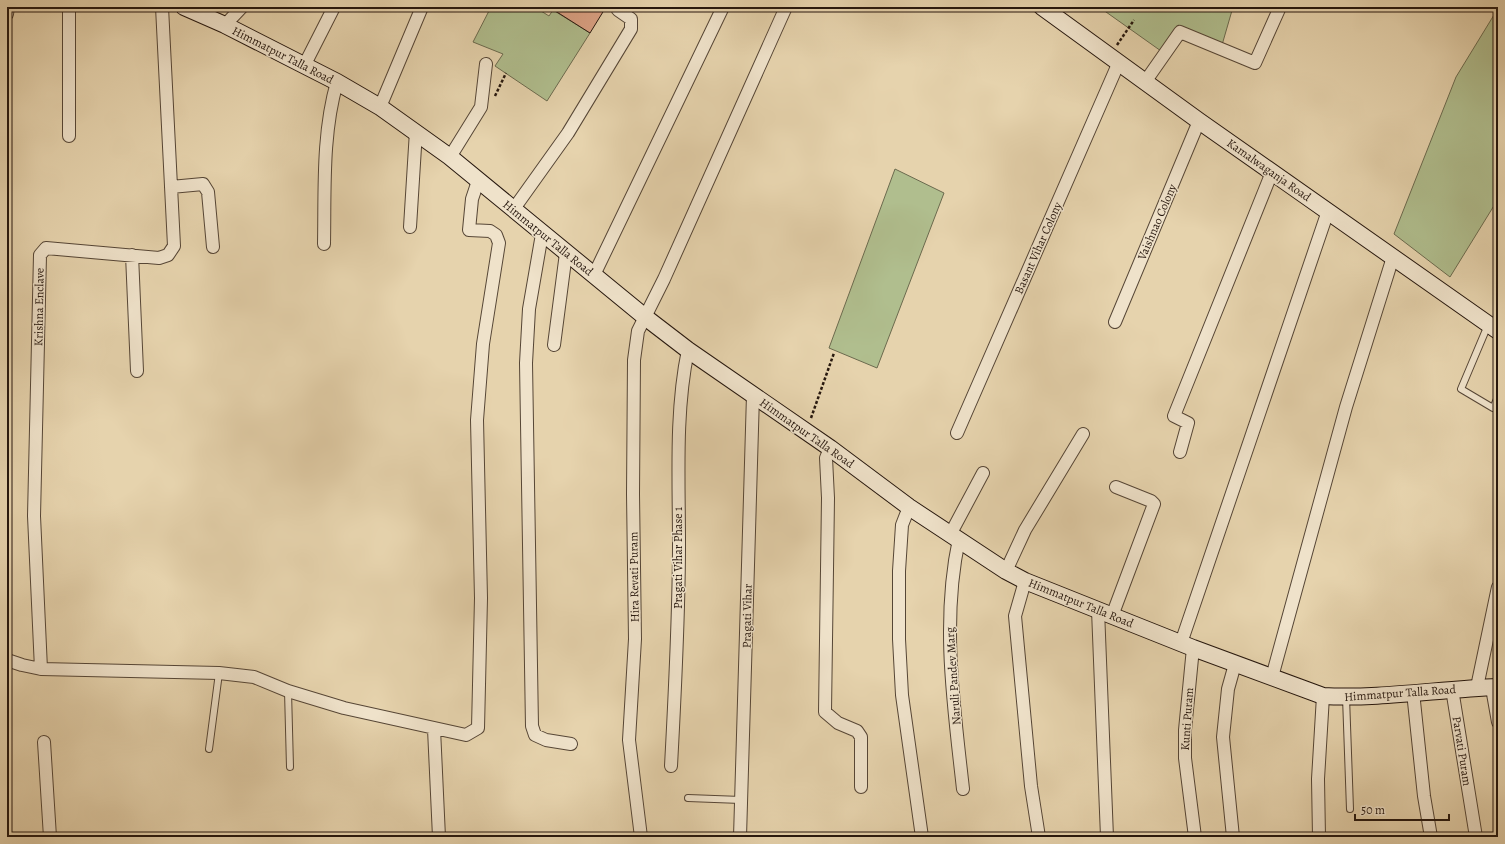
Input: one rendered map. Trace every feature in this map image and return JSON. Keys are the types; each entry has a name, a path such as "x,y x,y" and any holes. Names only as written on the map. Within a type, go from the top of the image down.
{"street":[{"path":"7,14 8,7"},
{"path":"69,7 69,136"},
{"name":"Krishna Enclave","path":"42,669 34,516 40,255 46,248 159,258 168,255 174,246 162,7"},
{"name":"Himmatpur Talla Road","path":"184,7 224,25 337,82 380,107 416,131 450,157 645,317 688,350 830,448 909,507 1025,581 1187,646 1323,696 1346,697 1452,689 1489,688"},
{"path":"224,25 242,7"},
{"path":"304,66 334,7"},
{"path":"380,107 422,7"},
{"path":"513,210 568,134 631,29 631,19 618,10 619,7"},
{"path":"594,275 723,7"},
{"name":"Hira Revati Puram","path":"641,837 629,740 635,639 634,360 638,331 664,279 786,7"},
{"name":"Kamalwaganja Road","path":"1042,7 1199,121 1493,328"},
{"path":"1145,82 1180,32 1255,63 1280,7"},
{"name":"Basant Vihar Colony","path":"957,433 1114,59"},
{"path":"450,157 481,107 486,64"},
{"path":"324,244 326,140 331,102 337,82"},
{"name":"Vaishnao Colony","path":"1115,322 1199,121"},
{"path":"410,227 416,131"},
{"path":"1180,452 1188,423 1174,416 1272,172"},
{"path":"7,660 42,669 219,673 254,677 288,691 344,708 466,734 478,728 481,598 477,420 483,344 499,242 496,235 490,231 469,230 472,198 478,181"},
{"path":"171,187 203,184 208,192 213,247"},
{"name":"Kunti Puram","path":"1195,837 1185,758 1187,646 1328,211"},
{"path":"542,234 529,309 526,363 532,726 535,735 546,740 571,744"},
{"path":"554,345 566,252"},
{"path":"132,255 137,371"},
{"path":"1272,677 1344,414 1393,257"},
{"name":"Pragati Vihar Phase 1","path":"672,766 678,639 680,422 683,373 688,350"},
{"name":"Pragati Vihar","path":"740,837 753,395"},
{"path":"1006,570 1025,530 1083,434"},
{"path":"830,448 826,458 828,498 825,712 838,723 857,730 861,737 861,787"},
{"path":"955,536 983,473"},
{"path":"1112,616 1154,504 1151,501 1116,487"},
{"path":"909,507 902,525 899,570 899,639 902,695 921,820 922,837"},
{"name":"Naruli Pandev Marg","path":"955,536 949,633 963,789"},
{"path":"1025,581 1015,616 1031,786 1038,837"},
{"path":"1498,587 1489,688 1498,722"},
{"path":"1098,610 1107,837"},
{"path":"1233,837 1223,737 1228,689 1235,664"},
{"name":"Parvati Puram","path":"1452,689 1476,837"},
{"path":"1413,692 1424,796 1431,837"},
{"path":"1320,837 1318,779 1323,696"},
{"path":"434,728 439,837"},
{"path":"44,742 50,837"}],"lane":[{"path":"1493,328 1461,389 1493,408 1498,397"},
{"path":"209,749 219,673"},
{"path":"288,691 290,767"},
{"path":"1346,697 1350,810"},
{"path":"688,798 741,800"}],"path":[{"path":"1114,59 1134,20"},
{"path":"806,432 834,353"}],"green space":[{"path":"491,7 543,7 541,11 549,16 553,10 590,33 547,101 495,66 503,54 473,42"},
{"path":"1099,7 1233,7 1222,45 1178,25 1161,51"},
{"path":"1497,10 1498,205 1495,204 1450,277 1394,234 1456,77"},
{"path":"895,169 944,193 877,368 829,348"}],"building":[{"path":"549,7 606,7 590,33"}]}
